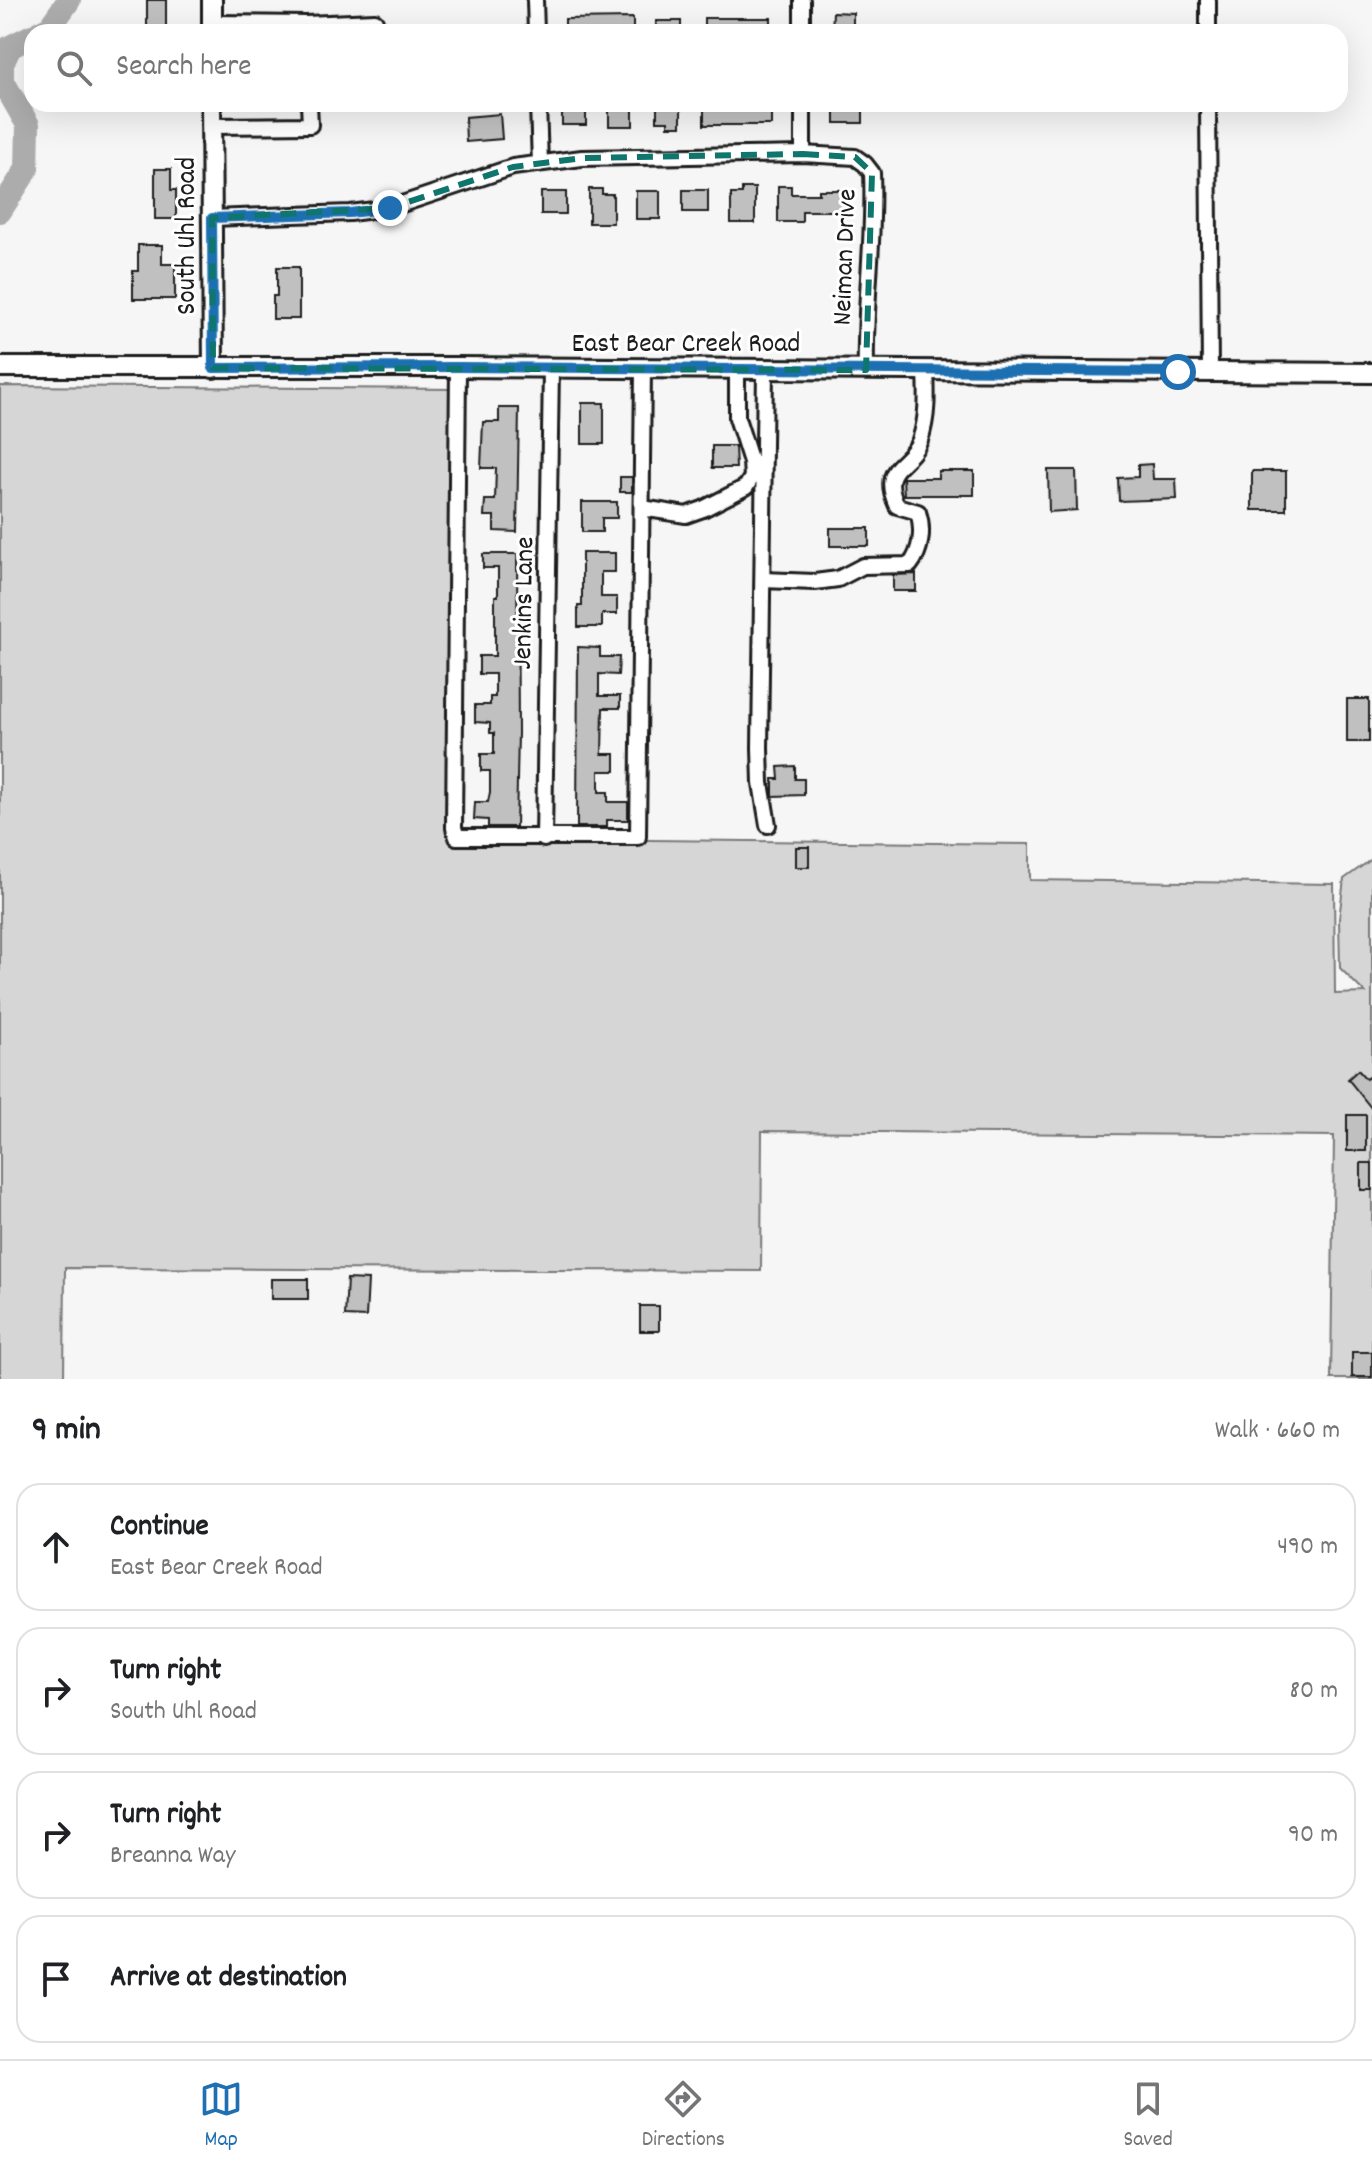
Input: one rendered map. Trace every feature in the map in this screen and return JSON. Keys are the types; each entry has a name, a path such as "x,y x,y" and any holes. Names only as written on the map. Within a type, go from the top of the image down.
{"main road":[{"path":"212,0 212,24"},
{"name":"South Uhl Road","path":"211,112 213,368"},
{"name":"East Bear Creek Road","path":"0,367 1372,373"}],"street":[{"path":"535,0 536,24"},
{"path":"802,0 802,24"},
{"path":"1208,0 1208,24"},
{"path":"345,24 375,21"},
{"path":"211,126 310,125 309,112"},
{"path":"538,112 540,164"},
{"path":"803,112 803,154"},
{"path":"1208,112 1210,372"},
{"name":"Neiman Drive","path":"212,218 350,213 390,208 513,167 582,158 803,154 855,157 872,173 872,250 864,324 866,370"},
{"path":"458,367 454,828 457,837 544,839 638,837 643,369"},
{"name":"Jenkins Lane","path":"544,839 551,368"},
{"path":"642,508 686,515 746,487 752,477 751,462 737,418 737,370"},
{"path":"765,370 760,748 761,783 768,825"},
{"path":"763,580 815,582 838,579 863,566 910,565 918,556 921,520 918,512 897,506 892,483 895,469 919,440 926,414 926,370"}],"highlighted area":[{"path":"803,154 855,157 872,173 866,370 213,368 212,218 390,208 513,167 582,158"}],"shaded area":[{"path":"0,386 458,389 452,838 1030,844 1030,880 1334,884 1335,994 1365,993 1340,968 1339,919 1344,879 1372,859 1372,1379 1331,1379 1334,1136 762,1131 761,1271 65,1268 64,1379 0,1379"}],"building":[{"path":"147,0 166,0 166,24 147,24"},
{"path":"833,12 853,13 853,24 832,24"},
{"path":"633,18 633,24 565,24 565,19"},
{"path":"704,18 771,18 771,24 704,24"},
{"path":"656,21 681,21 681,24 656,24"},
{"path":"562,112 586,112 586,125 562,125"},
{"path":"609,112 633,112 633,126 609,126"},
{"path":"657,112 681,112 681,126 668,126 668,121 657,121"},
{"path":"704,112 771,112 771,125 704,125"},
{"path":"835,112 863,112 863,123 835,123"},
{"path":"500,114 502,139 466,142 465,117"},
{"path":"155,169 171,169 171,190 176,190 176,219 155,219"},
{"path":"778,186 791,186 791,194 844,190 844,211 802,211 802,222 778,222"},
{"path":"742,188 755,188 755,223 731,223 731,194 742,194"},
{"path":"589,189 602,189 602,194 613,194 613,223 589,223"},
{"path":"683,190 708,190 708,212 683,212"},
{"path":"636,191 660,191 660,219 636,219"},
{"path":"541,192 566,192 566,214 541,214"},
{"path":"138,245 162,245 162,264 175,264 175,299 133,299 133,271 138,271"},
{"path":"277,267 299,267 299,319 273,319"},
{"path":"582,403 604,403 604,444 582,444"},
{"path":"499,408 519,408 517,532 494,531 494,516 484,516 485,500 495,500 496,468 481,468 483,422 499,422"},
{"path":"712,446 735,446 736,468 712,468"},
{"path":"1152,464 1153,479 1176,479 1177,499 1119,501 1118,478 1138,477 1138,465"},
{"path":"1048,470 1076,470 1077,510 1049,512"},
{"path":"938,471 974,471 974,495 904,495 903,478 938,478"},
{"path":"1252,471 1286,471 1286,510 1252,510"},
{"path":"620,477 632,477 632,492 620,492"},
{"path":"582,502 617,502 617,518 602,518 602,532 582,532"},
{"path":"830,528 869,528 869,546 830,546"},
{"path":"582,553 615,553 615,572 601,572 601,597 617,597 617,614 602,614 602,627 578,627 578,606 582,606"},
{"path":"483,554 517,554 516,827 488,827 488,820 474,819 475,802 488,802 490,792 490,771 481,771 481,754 494,754 494,733 490,733 490,723 475,722 475,705 490,705 490,697 495,697 495,674 479,674 479,656 495,656 495,596 498,596 498,568 483,568"},
{"path":"916,574 916,591 893,591 893,575"},
{"path":"578,647 600,648 600,657 619,657 618,675 599,674 599,696 620,696 620,708 603,708 602,754 615,754 615,771 599,771 599,792 608,792 608,802 628,802 628,820 607,820 607,827 577,827"},
{"path":"1347,699 1369,699 1369,742 1347,742"},
{"path":"795,766 795,779 804,779 804,795 773,796 773,779 779,779 778,767"},
{"path":"796,847 809,847 809,867 796,867"},
{"path":"1358,1070 1366,1079 1372,1075 1372,1109 1348,1079"},
{"path":"1347,1115 1366,1115 1366,1151 1347,1151"},
{"path":"1361,1163 1372,1163 1372,1190 1361,1190"},
{"path":"271,1279 308,1279 308,1299 271,1299"},
{"path":"347,1279 368,1280 366,1317 345,1316"},
{"path":"640,1306 659,1306 659,1331 640,1331"},
{"path":"1352,1352 1372,1352 1372,1377 1352,1377"}],"waterway":[{"path":"52,24 69,0"},
{"path":"0,211 27,169 28,125 2,80 2,64 10,47 24,40"}],"route":[{"path":"390,208 350,213 212,218 213,368 1178,372"}]}
